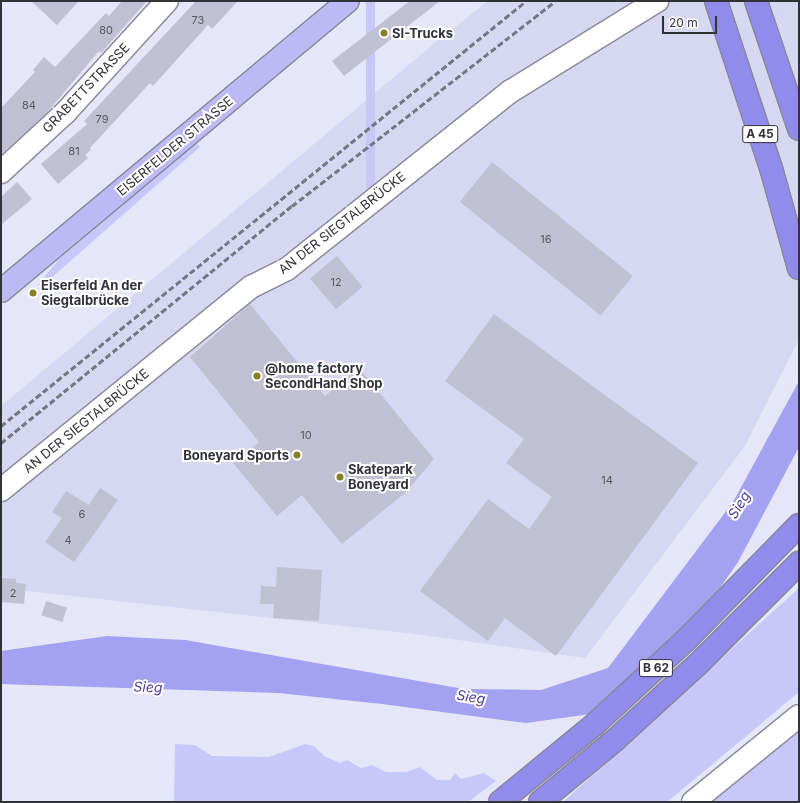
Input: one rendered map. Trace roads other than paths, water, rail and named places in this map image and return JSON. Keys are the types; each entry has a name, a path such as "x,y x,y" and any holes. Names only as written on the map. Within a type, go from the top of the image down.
{"highway":[{"name":"A 45","path":"716,1 771,168 799,268"},
{"name":"A 45","path":"756,1 799,129"},
{"name":"B 62","path":"502,801 595,724 686,640 799,525"},
{"name":"B 62","path":"540,802 615,740 698,664 799,563"}],"main road":[{"name":"EISERFELDER STRASSE","path":"1,291 348,1"}],"street":[{"name":"GRABETTSTRASSE","path":"1,172 65,113 167,1"},
{"name":"AN DER SIEGTALBRÜCKE","path":"1,490 251,287 287,269 511,91 656,1"},
{"path":"693,802 799,716"}],"water":[{"name":"Sieg","path":"799,381 799,447 738,562 680,645 605,712 526,723 382,704 279,693 1,684 1,651 107,636 185,640 464,689 541,690 608,668 733,502"}],"railway":[{"path":"1,426 526,1"},
{"path":"1,443 292,206 555,1"}],"place":[{"name":"SI-Trucks","path":"384,33"},
{"name":"Eiserfeld An der Siegtalbrücke","path":"33,293"},
{"name":"@home factory SecondHand Shop","path":"257,376"},
{"name":"Boneyard Sports","path":"297,455"},
{"name":"Skatepark Boneyard","path":"340,477"}]}
